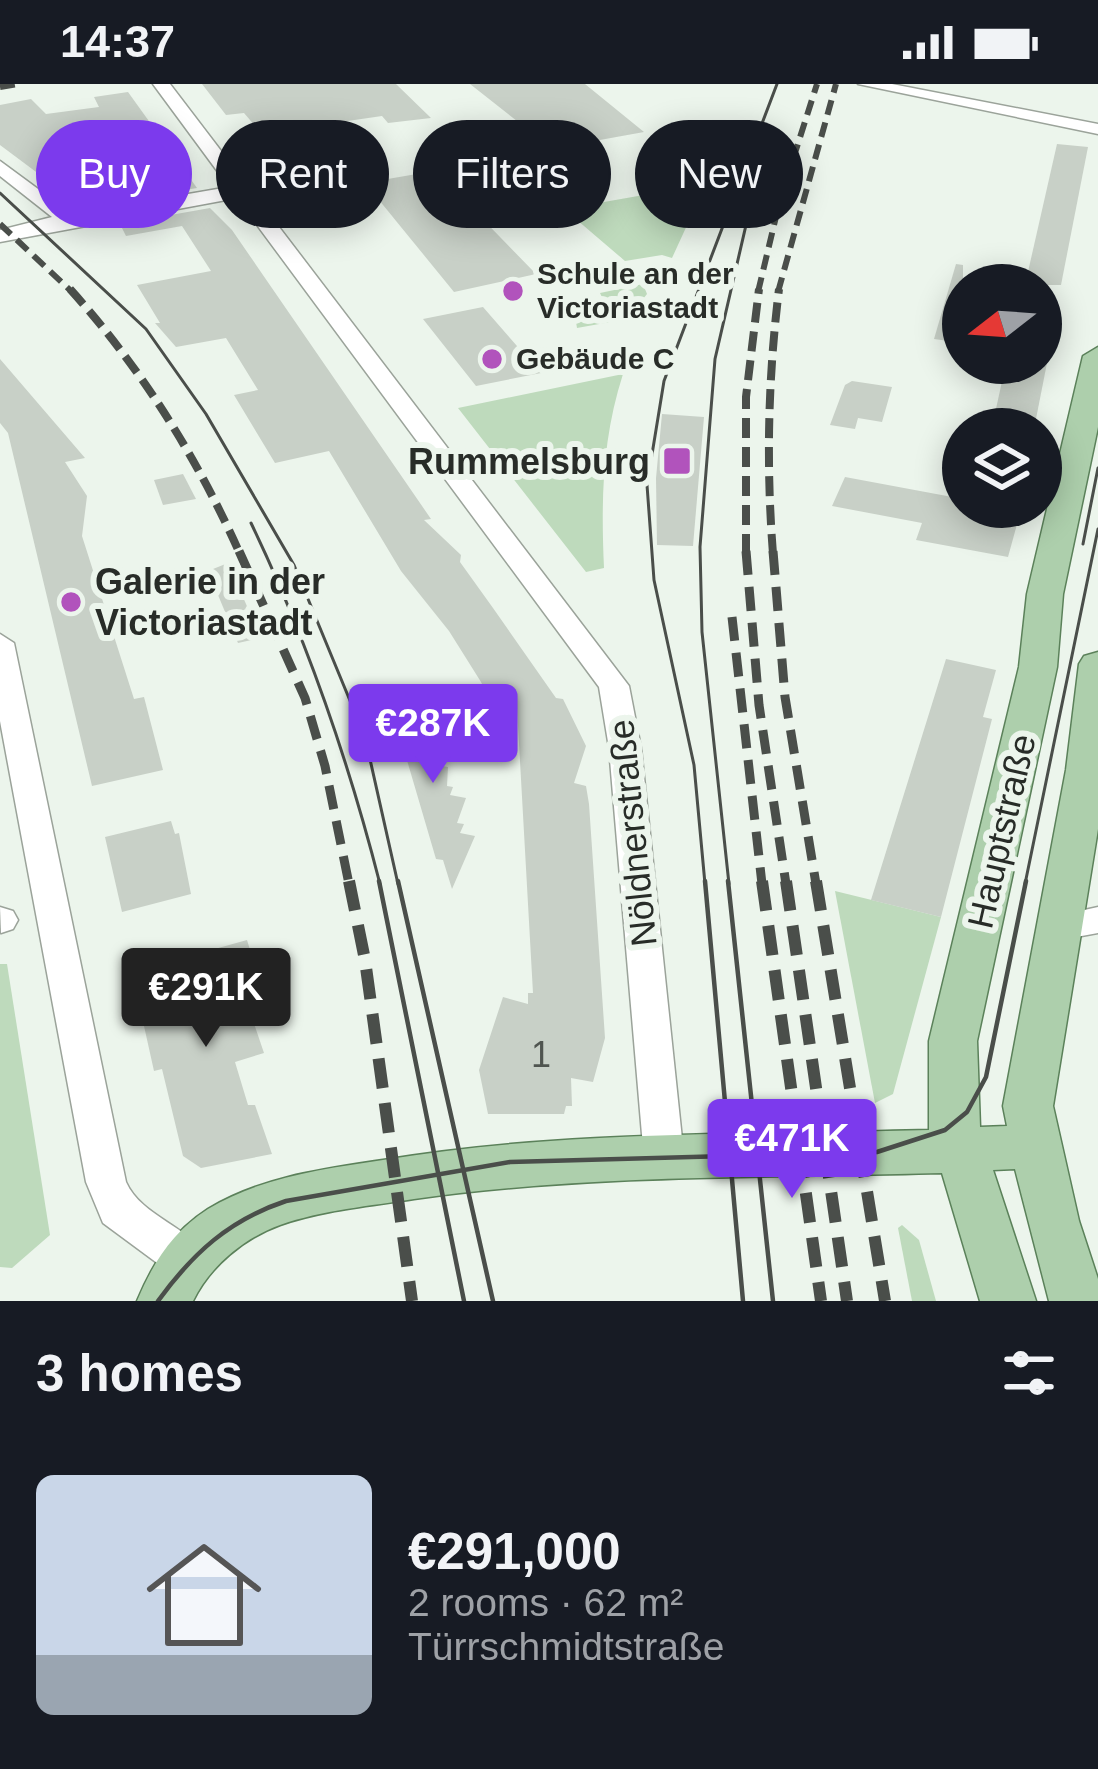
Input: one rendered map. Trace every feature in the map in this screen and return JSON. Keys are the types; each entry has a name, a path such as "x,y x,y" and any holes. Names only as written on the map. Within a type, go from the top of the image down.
{"main road":[{"name":"Hauptstraße","path":"1008,1301 950,1111 953,1040 1033,689 1045,594 1098,356"},
{"name":"Hauptstraße","path":"1077,1301 1034,1146 1028,1106 1032,1071 1079,923 1098,664"},
{"path":"176,1281 207,1240 240,1218 308,1196 479,1165 1034,1146"}],"street":[{"name":"Nöldnerstraße","path":"161,84 216,158"},
{"path":"866,84 1098,129"},
{"path":"896,84 950,99"},
{"path":"0,167 36,202"},
{"path":"0,236 36,227"},
{"name":"Nöldnerstraße","path":"269,228 614,686 623,728 664,1158"},
{"path":"0,644 106,1182 118,1210 176,1281"}],"green space":[{"path":"635,197 635,228 686,228 672,258 662,255 625,261 586,228 611,228 611,201"},
{"path":"643,284 647,294 627,319 577,328 576,322 608,310 600,293"},
{"path":"623,374 604,470 604,568 586,572 458,408"},
{"path":"835,891 941,917 893,1094 875,1103"},
{"path":"0,964 7,964 50,1235 12,1268 0,1267"},
{"path":"902,1225 919,1240 936,1301 912,1301 898,1228"}],"building":[{"path":"202,84 396,84 431,118 389,123 382,116 250,120 244,113 226,115"},
{"path":"470,84 585,84 635,125 635,134 611,138 611,120 516,120"},
{"path":"128,92 148,120 36,120 36,172 0,145 0,105 31,99 46,114 99,107 94,97"},
{"path":"1057,144 1088,147 1062,280 1062,264 1030,264"},
{"path":"413,175 413,228 491,228 536,274 454,292 389,212 389,179"},
{"path":"210,208 216,214 216,228 232,230 431,519 424,520 461,555 460,562 556,698 563,699 586,746 574,783 586,786 589,804 605,1038 593,1082 571,1078 572,1106 566,1106 564,1114 488,1114 479,1070 503,997 528,1004 528,993 533,993 516,690 502,726 449,631 401,571 329,451 275,463 234,395 258,390 226,338 176,347 155,323 160,323 137,285 211,271 183,228 192,228 192,211"},
{"path":"122,228 171,228 126,236"},
{"name":"Gebäude C","path":"483,307 541,373 476,386 423,319"},
{"path":"942,312 942,340 934,339"},
{"path":"0,359 85,458 65,462 87,496 82,536 134,699 144,697 163,770 92,786 8,433 0,423"},
{"path":"852,381 892,387 882,422 858,418 855,429 830,425 845,385"},
{"path":"1001,384 1043,384 1038,408 996,408"},
{"path":"662,414 704,417 693,546 657,545"},
{"path":"183,474 196,499 163,505 154,480"},
{"path":"845,477 942,495 942,528 1016,528 1008,557 916,540 922,523 832,506"},
{"path":"228,563 261,638 238,643 208,571"},
{"path":"946,659 996,670 983,717 992,719 941,917 871,900"},
{"path":"389,699 430,705 426,721 436,729 435,747 442,747 439,756 445,757 442,766 448,767 450,795 466,798 457,823 464,824 460,833 475,836 452,889 443,860 436,859"},
{"path":"171,821 175,834 179,833 191,894 122,912 105,837"},
{"path":"247,940 263,992 245,997 264,1053 235,1062 248,1105 255,1105 272,1154 201,1168 183,1156 162,1069 154,1071 132,972"}],"tram line":[{"path":"705,884 694,765 654,580 647,485 664,381 777,84"},
{"path":"0,193 146,329 206,414 294,565 365,737 398,884"},
{"path":"729,884 702,632 700,547 715,359 745,228"},
{"path":"1083,544 1098,468"},
{"path":"251,523 324,701 380,884"},
{"path":"1025,884 1098,529"},
{"path":"379,881 438,1174"},
{"path":"398,881 463,1170"},
{"path":"705,881 730,1156"},
{"path":"728,881 757,1155"},
{"path":"757,1155 877,1152 945,1130 967,1112 986,1077 1026,881"},
{"path":"730,1156 757,1155"},
{"path":"757,1155 773,1301"},
{"path":"463,1170 510,1162 730,1156"},
{"path":"730,1156 743,1301"},
{"path":"438,1174 463,1170"},
{"path":"463,1170 493,1301"},
{"path":"158,1301 214,1240 266,1209 286,1201 438,1174"},
{"path":"438,1174 464,1301"}],"railway":[{"path":"0,87 18,84"},
{"path":"758,292 780,200 817,84"},
{"path":"778,292 836,84"},
{"path":"0,224 72,292"},
{"path":"70,289 166,415 240,554"},
{"path":"746,551 746,397 759,289"},
{"path":"773,554 769,422 779,289"},
{"path":"239,551 305,698 325,766 349,884"},
{"path":"746,551 759,705 786,884"},
{"path":"773,551 785,697 816,884"},
{"path":"732,617 762,884"},
{"path":"349,881 365,960 412,1301"},
{"path":"762,881 821,1301"},
{"path":"786,881 847,1301"},
{"path":"816,881 885,1301"}],"place":[{"name":"Schule an der Victoriastadt","path":"513,291"},
{"name":"Gebäude C","path":"492,359"},
{"name":"Rummelsburg","path":"677,461"},
{"name":"Galerie in der Victoriastadt","path":"71,602"}]}
